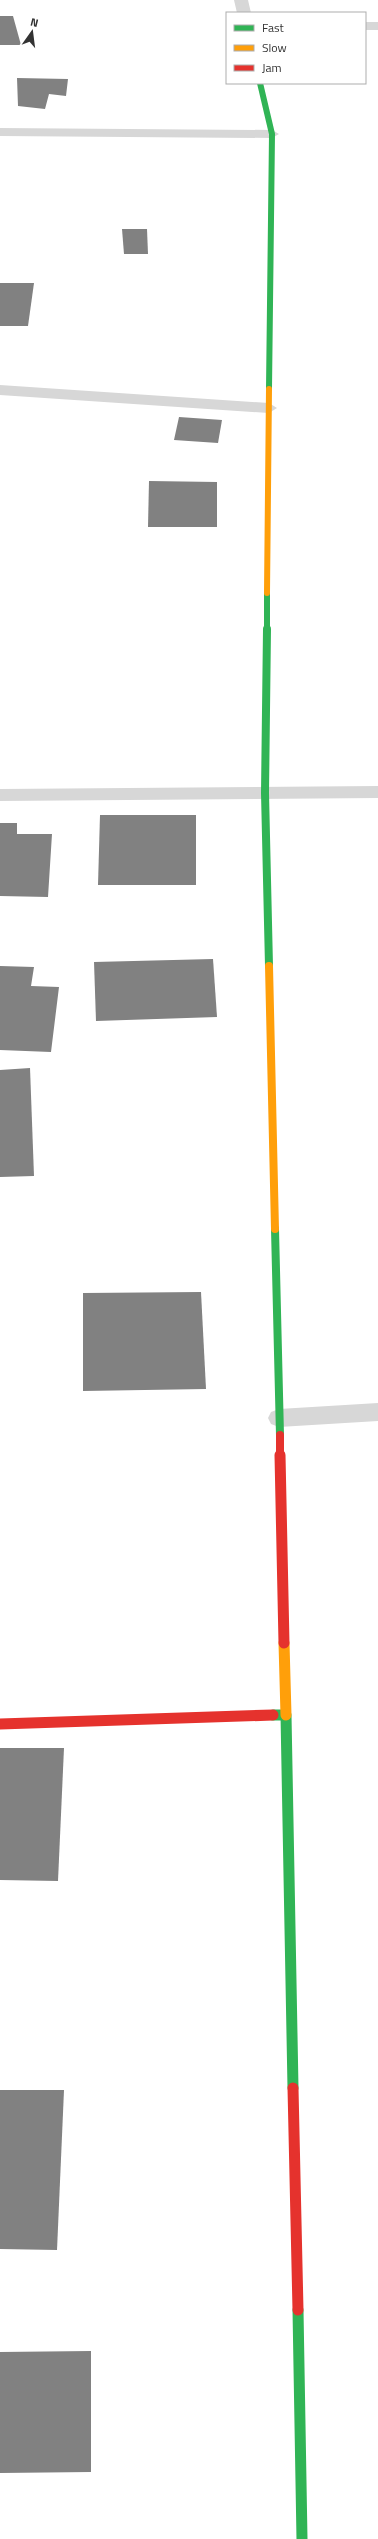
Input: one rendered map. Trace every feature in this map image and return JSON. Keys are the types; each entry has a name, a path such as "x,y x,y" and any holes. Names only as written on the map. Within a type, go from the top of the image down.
{"street":[{"path":"241,0 244,12"},
{"path":"366,26 378,26"},
{"path":"260,84 272,134 265,792 286,1715 302,2539"},
{"path":"0,132 272,134"},
{"path":"0,390 269,408"},
{"path":"0,794 378,792"},
{"path":"279,1418 378,1412"},
{"path":"0,1724 286,1715"}],"building":[{"path":"0,16 13,16 21,45 0,45"},
{"path":"17,78 68,79 66,96 49,94 45,109 18,106"},
{"path":"122,229 147,229 148,254 124,254"},
{"path":"0,283 34,283 28,326 0,326"},
{"path":"179,417 222,420 218,443 174,440"},
{"path":"149,481 217,482 217,527 148,527"},
{"path":"100,815 196,815 196,885 98,885"},
{"path":"0,823 17,823 17,834 52,834 48,897 0,896"},
{"path":"213,959 217,1017 96,1021 94,962"},
{"path":"0,966 34,967 31,986 59,987 51,1052 0,1050"},
{"path":"30,1068 34,1176 0,1177 0,1070"},
{"path":"201,1292 206,1389 83,1391 83,1293"},
{"path":"0,1748 64,1748 58,1881 0,1880"},
{"path":"0,2090 64,2090 57,2250 0,2249"},
{"path":"91,2351 91,2472 0,2473 0,2352"}],"traffic: fast":[{"path":"260,84 272,134 269,389"},
{"path":"267,593 265,793 269,966"},
{"path":"275,1229 280,1435"},
{"path":"273,1715 286,1715 293,2088"},
{"path":"298,2310 302,2539"}],"traffic: slow":[{"path":"267,593 269,389"},
{"path":"269,966 275,1229"},
{"path":"284,1643 286,1715"}],"traffic: jam":[{"path":"280,1435 284,1643"},
{"path":"0,1724 273,1715"},
{"path":"293,2088 298,2310"}]}
